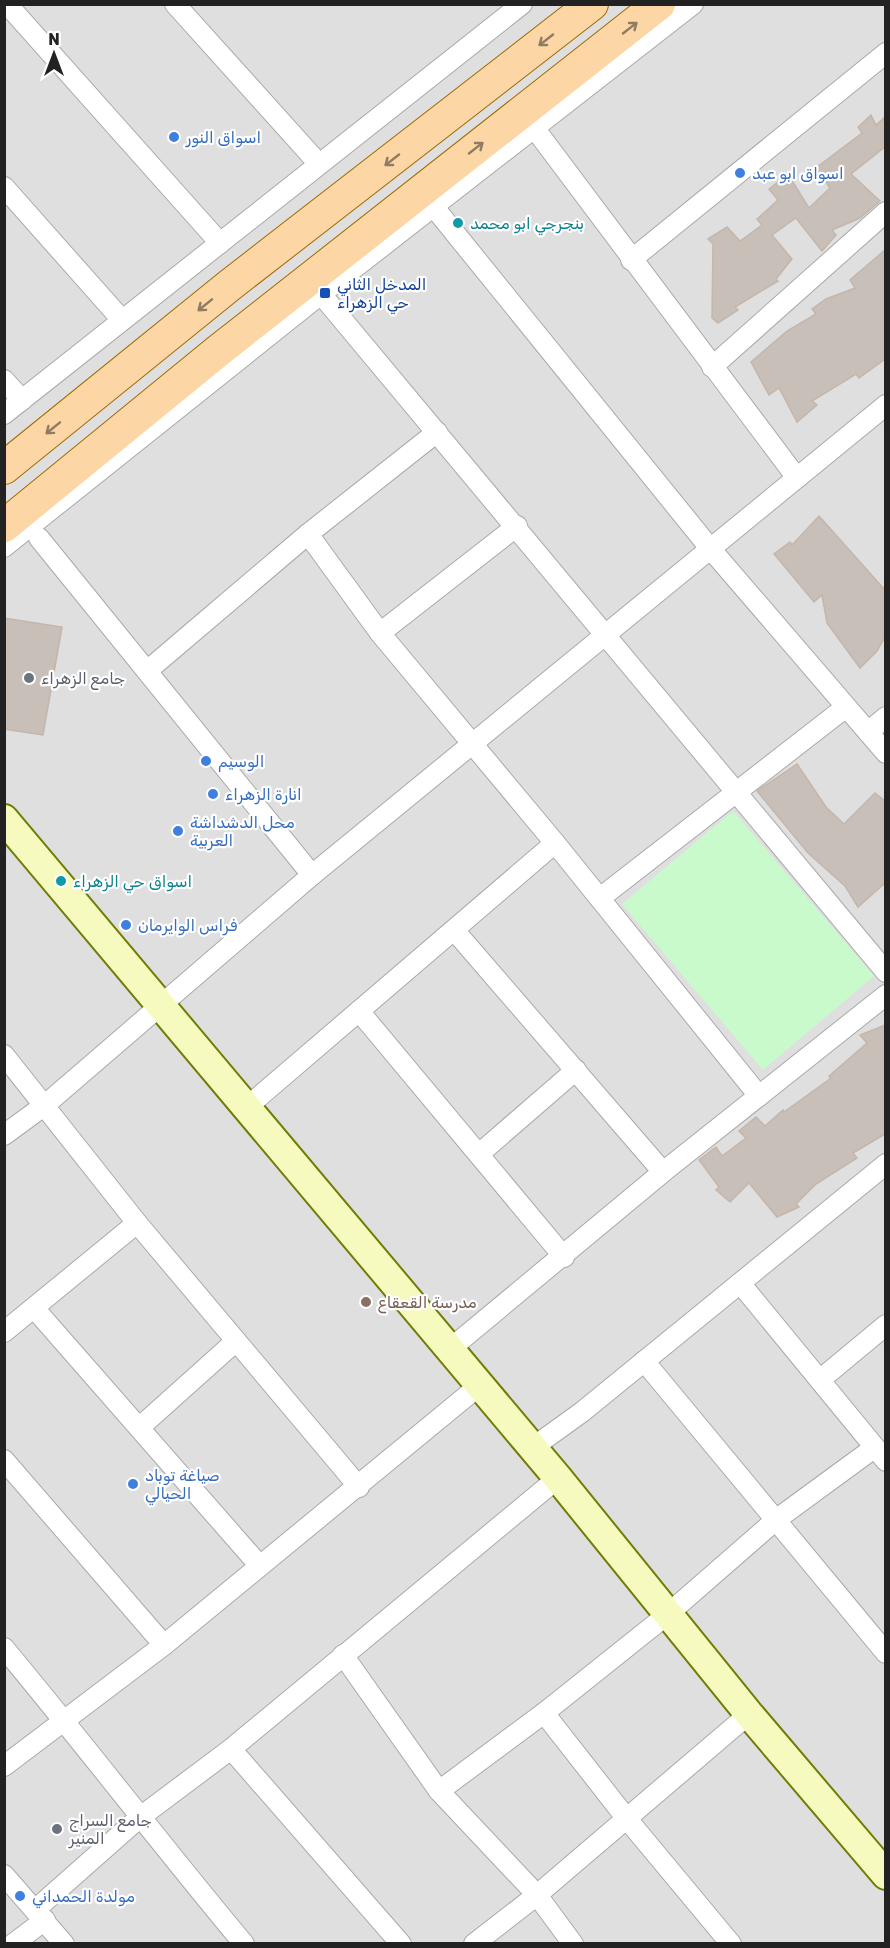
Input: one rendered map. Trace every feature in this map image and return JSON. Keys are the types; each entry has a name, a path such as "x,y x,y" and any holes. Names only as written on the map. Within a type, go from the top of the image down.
{"main road":[{"path":"4,468 230,285 592,4"},
{"path":"4,526 226,357 260,318 659,4"},
{"path":"230,285 260,318"}],"street":[{"path":"7,4 220,243"},
{"path":"175,4 320,164"},
{"path":"4,414 522,4"},
{"path":"4,547 226,357 321,294 693,4"},
{"path":"631,260 885,52"},
{"path":"535,129 631,260 797,478"},
{"path":"4,187 122,320"},
{"path":"433,206 709,547 885,753"},
{"path":"712,367 885,212"},
{"path":"321,294 517,526 885,972"},
{"path":"4,380 22,400"},
{"path":"4,1135 45,1105 312,874 473,745 709,547 885,405"},
{"path":"147,671 308,534 437,432"},
{"path":"380,633 517,526"},
{"path":"308,534 380,633 555,843 759,1096"},
{"path":"39,538 312,874"},
{"path":"600,898 846,707"},
{"path":"868,732 885,717"},
{"path":"4,819 480,1384 749,1714 885,1872"},
{"path":"247,1107 555,843"},
{"path":"454,930 663,1172"},
{"path":"450,1349 564,1257 663,1172 885,995"},
{"path":"359,1011 564,1257"},
{"path":"4,1055 137,1223 359,1487"},
{"path":"479,1154 576,1070"},
{"path":"532,1448 644,1361 885,1164"},
{"path":"4,1332 137,1223"},
{"path":"439,1791 544,1713 668,1614 777,1519 880,1454 740,1283"},
{"path":"34,1308 259,1565"},
{"path":"820,1378 885,1325"},
{"path":"140,1427 236,1341"},
{"path":"644,1361 777,1519 885,1653"},
{"path":"4,1767 164,1645 259,1565 359,1487 480,1384"},
{"path":"4,1460 164,1645"},
{"path":"13,1944 140,1818 231,1749 558,1478"},
{"path":"4,1648 244,1944"},
{"path":"343,1655 439,1791 537,1895 573,1944"},
{"path":"544,1713 627,1819 731,1944"},
{"path":"474,1944 537,1895 749,1714"},
{"path":"231,1749 401,1944"},
{"path":"4,1875 64,1944"}],"shaded area":[{"path":"5,5 885,5 885,1943 5,1943"}],"green space":[{"path":"733,811 874,976 763,1070 622,904"}],"building":[{"path":"871,115 876,125 885,117 885,147 851,174 880,201 860,218 832,230 836,235 822,251 796,218 772,235 792,259 776,279 778,281 735,307 738,310 718,323 712,318 713,244 708,239 727,227 740,241 762,225 757,219 778,200 769,189 788,174 809,208 830,188 816,168 862,133 858,127"},
{"path":"885,250 885,359 859,378 856,374 812,401 817,405 797,422 779,388 769,395 751,362 787,331 816,314 812,309 826,299 855,288 850,280"},
{"path":"819,516 885,590 885,637 877,651 860,668 827,623 822,595 814,602 774,554 790,542 792,545"},
{"name":"جامع الزهراء","path":"4,618 62,627 43,735 4,729"},
{"path":"797,764 826,807 844,824 875,793 885,801 885,883 858,907 845,886 808,853 757,791"},
{"path":"885,1025 885,1134 853,1153 857,1158 816,1184 796,1204 799,1207 777,1217 749,1183 730,1202 716,1190 719,1187 699,1160 716,1147 722,1156 746,1138 739,1131 756,1117 765,1126 783,1110 784,1112 831,1078 829,1076 867,1043 860,1035"}],"place":[{"name":"اسواق النور","path":"174,137"},
{"name":"اسواق ابو عبد","path":"740,173"},
{"name":"بنجرجي ابو محمد","path":"458,223"},
{"name":"المدخل الثاني حي الزهراء","path":"325,293"},
{"name":"جامع الزهراء","path":"29,678"},
{"name":"الوسيم","path":"206,761"},
{"name":"انارة الزهراء","path":"213,794"},
{"name":"محل الدشداشة العربية","path":"178,831"},
{"name":"اسواق حي الزهراء","path":"61,881"},
{"name":"فراس الوايرمان","path":"126,925"},
{"name":"مدرسة القعقاع","path":"366,1302"},
{"name":"صياغة توباد الحيالي","path":"133,1484"},
{"name":"جامع السراج المنير","path":"57,1829"},
{"name":"مولدة الحمداني","path":"20,1896"}]}
